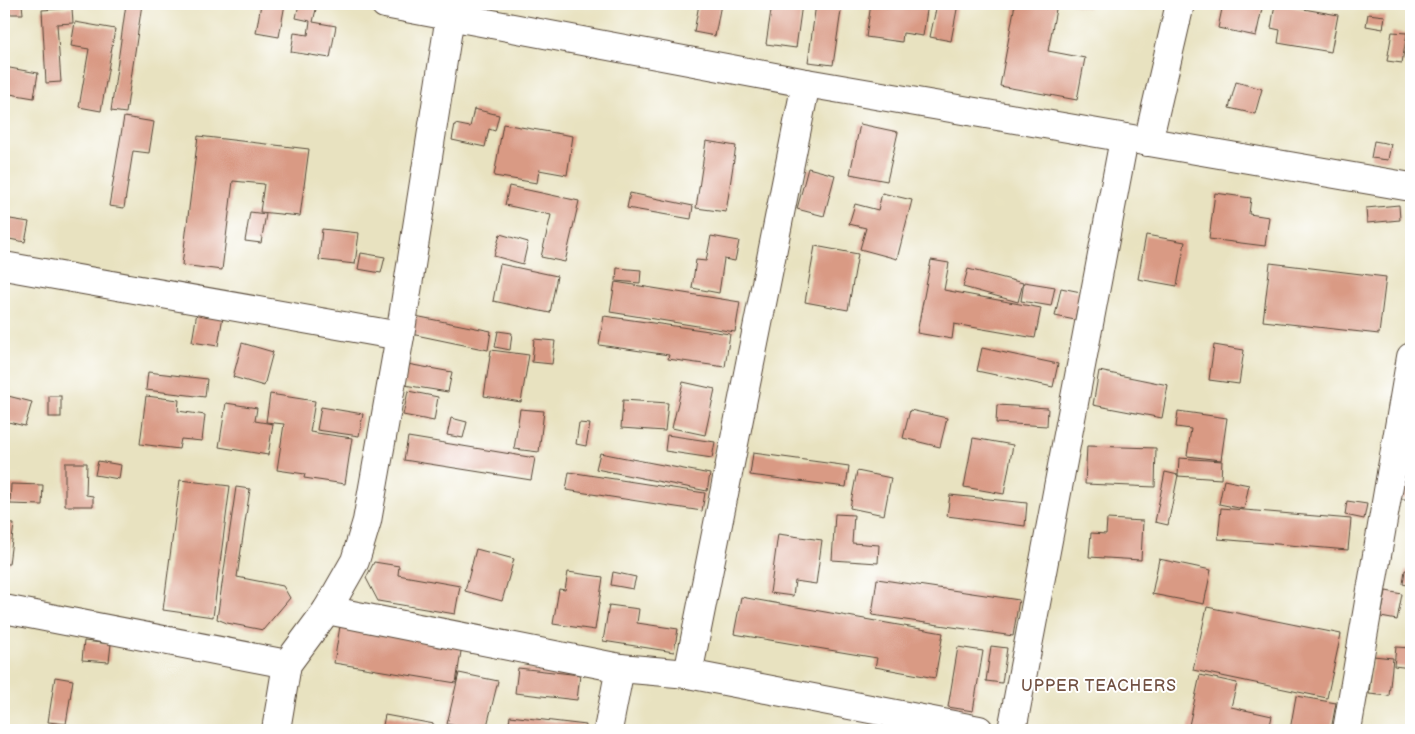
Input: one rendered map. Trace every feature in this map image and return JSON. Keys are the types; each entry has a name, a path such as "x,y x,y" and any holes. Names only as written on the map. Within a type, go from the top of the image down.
{"street":[{"path":"385,4 806,83 1411,187"},
{"path":"1012,730 1136,140 1180,4"},
{"path":"276,730 288,664 327,610 355,561 367,521 400,336 450,16"},
{"path":"688,674 806,83"},
{"path":"4,266 400,336"},
{"path":"1347,730 1411,357"},
{"path":"4,609 288,664"},
{"path":"327,610 620,668 688,674 979,730"},
{"path":"608,730 620,668"}],"building":[{"path":"9,4 22,4 23,14 9,14"},
{"path":"126,4 142,4 126,113 111,111"},
{"path":"261,4 285,4 279,37 256,33"},
{"path":"299,4 317,5 313,22 336,26 330,58 291,52 294,33 308,35 310,21 296,18"},
{"path":"699,4 721,4 715,36 694,32"},
{"path":"772,4 802,4 796,48 766,44"},
{"path":"816,4 842,4 833,65 808,62"},
{"path":"871,4 928,4 923,36 903,33 902,42 866,37"},
{"path":"937,4 958,4 951,41 930,37"},
{"path":"1015,4 1057,4 1048,51 1085,58 1077,100 1000,86"},
{"path":"1071,4 1088,4 1088,8"},
{"path":"1223,4 1263,4 1256,36 1218,28"},
{"path":"1275,4 1338,15 1331,52 1278,43 1280,30 1271,28"},
{"path":"72,8 73,23 57,24 61,82 46,83 42,10"},
{"path":"1368,14 1385,16 1383,29 1366,26"},
{"path":"75,22 115,29 101,111 79,107 89,49 71,46"},
{"path":"1392,32 1407,33 1402,63 1387,61"},
{"path":"4,67 38,73 34,98 4,93"},
{"path":"1236,82 1262,89 1255,114 1229,108"},
{"path":"474,109 499,115 495,131 489,129 485,147 452,140 455,124 470,127"},
{"path":"124,117 154,122 149,153 133,151 124,208 109,206"},
{"path":"503,124 573,136 567,175 539,170 537,183 494,176"},
{"path":"860,124 898,132 887,181 850,174"},
{"path":"198,136 309,149 300,216 260,212 264,184 233,181 222,270 182,265"},
{"path":"706,141 736,146 726,212 696,208"},
{"path":"1374,141 1391,144 1388,160 1371,158"},
{"path":"808,168 835,175 824,216 797,209"},
{"path":"509,186 579,201 565,262 541,257 551,215 505,205"},
{"path":"630,193 693,206 691,219 627,208"},
{"path":"882,193 912,200 897,259 860,249 866,228 849,224 855,204 878,210"},
{"path":"1215,193 1251,198 1249,214 1269,217 1265,246 1209,239"},
{"path":"1399,205 1400,220 1367,223 1366,208"},
{"path":"250,212 266,214 261,243 245,241"},
{"path":"4,218 29,222 25,242 4,238"},
{"path":"322,229 359,233 355,264 319,260"},
{"path":"500,234 528,242 523,264 494,256"},
{"path":"1146,235 1185,242 1177,286 1138,279"},
{"path":"711,236 739,241 735,261 724,259 719,293 692,288 696,260 706,261"},
{"path":"815,246 858,254 848,310 805,302"},
{"path":"361,253 385,257 381,273 358,269"},
{"path":"931,260 949,263 944,290 1041,308 1035,338 954,324 952,339 917,333"},
{"path":"1270,263 1386,277 1379,334 1263,321"},
{"path":"500,264 557,276 550,313 493,301"},
{"path":"617,268 641,270 640,283 616,281"},
{"path":"968,269 1023,283 1018,302 963,287"},
{"path":"615,282 740,302 735,332 610,312"},
{"path":"1024,282 1055,287 1051,306 1021,301"},
{"path":"1061,288 1081,292 1075,320 1055,316"},
{"path":"197,312 223,316 218,346 192,342"},
{"path":"415,316 491,331 488,350 411,334"},
{"path":"604,316 730,334 725,367 668,359 669,355 599,345"},
{"path":"498,331 512,333 510,350 495,347"},
{"path":"534,339 555,341 552,364 532,362"},
{"path":"242,343 273,352 264,386 233,377"},
{"path":"1214,345 1244,350 1239,384 1209,380"},
{"path":"982,348 1058,364 1053,387 977,371"},
{"path":"491,350 529,355 521,402 484,396"},
{"path":"407,364 452,372 448,392 404,385"},
{"path":"1099,371 1168,385 1162,418 1093,405"},
{"path":"148,372 207,379 205,397 146,390"},
{"path":"683,382 715,389 705,435 672,428"},
{"path":"408,391 438,397 434,421 403,415"},
{"path":"270,394 315,401 310,432 352,438 345,484 304,478 305,474 277,470 284,424 266,422"},
{"path":"4,395 32,402 25,426 4,421"},
{"path":"49,396 61,396 61,417 49,417"},
{"path":"146,396 179,400 178,411 205,415 202,441 181,439 179,449 140,444"},
{"path":"623,400 668,403 665,431 621,428"},
{"path":"226,403 257,408 255,421 273,424 268,455 219,447"},
{"path":"997,405 1048,408 1047,426 996,423"},
{"path":"321,407 363,414 359,436 317,430"},
{"path":"520,409 544,411 539,452 514,449"},
{"path":"910,410 947,418 940,447 903,438"},
{"path":"1178,411 1227,418 1221,460 1187,456 1191,429 1176,427"},
{"path":"451,418 467,422 463,438 447,435"},
{"path":"579,423 590,424 586,446 576,444"},
{"path":"667,435 715,442 712,458 665,451"},
{"path":"408,437 535,458 531,480 404,460"},
{"path":"973,438 1013,445 1004,494 964,487"},
{"path":"1087,446 1156,448 1155,487 1085,484"},
{"path":"600,453 710,474 707,491 596,469"},
{"path":"753,453 849,466 846,487 750,475"},
{"path":"1179,458 1222,461 1221,479 1178,476"},
{"path":"98,461 121,465 119,479 95,475"},
{"path":"65,463 87,463 86,495 93,496 93,506 65,506"},
{"path":"857,471 891,478 884,515 850,508"},
{"path":"569,472 705,493 702,511 566,490"},
{"path":"1165,472 1178,475 1168,525 1155,522"},
{"path":"1400,477 1411,478 1411,499 1399,499"},
{"path":"180,480 230,486 213,617 163,610"},
{"path":"1224,480 1249,485 1244,509 1219,504"},
{"path":"11,484 43,485 42,505 10,504"},
{"path":"236,487 250,489 237,577 283,586 290,598 263,630 227,623 217,619"},
{"path":"950,495 1027,503 1025,526 947,516"},
{"path":"1347,501 1367,504 1364,519 1345,515"},
{"path":"1221,508 1351,519 1348,550 1218,539"},
{"path":"835,514 854,515 852,543 879,545 878,563 832,560"},
{"path":"1107,519 1143,521 1141,560 1089,557 1091,533 1106,534"},
{"path":"4,523 14,524 9,564 4,564"},
{"path":"778,534 822,540 816,584 795,581 793,596 770,593"},
{"path":"476,549 514,559 502,601 465,591"},
{"path":"1159,559 1211,570 1204,604 1152,594"},
{"path":"374,562 399,566 398,575 460,586 455,614 378,601 366,578"},
{"path":"1405,570 1411,571 1411,586 1403,584"},
{"path":"568,572 603,577 595,630 553,624 559,589 565,590"},
{"path":"613,572 636,577 633,589 611,585"},
{"path":"877,579 1019,600 1013,636 872,615"},
{"path":"1386,591 1402,594 1397,620 1381,617"},
{"path":"741,597 943,633 935,678 875,667 877,658 734,634"},
{"path":"609,605 639,609 637,623 678,629 674,652 603,641"},
{"path":"1207,607 1341,634 1327,698 1193,670"},
{"path":"340,626 462,645 456,683 334,663"},
{"path":"84,641 111,644 109,662 82,660"},
{"path":"991,646 1007,648 1002,683 986,681"},
{"path":"958,647 983,651 973,711 948,707"},
{"path":"1396,647 1411,648 1411,668 1394,666"},
{"path":"1373,656 1393,658 1389,696 1369,694"},
{"path":"518,668 580,675 577,700 515,693"},
{"path":"459,673 498,681 486,730 475,730 447,724"},
{"path":"1200,675 1237,683 1231,707 1272,716 1269,730 1188,730"},
{"path":"55,677 73,680 66,724 48,722"},
{"path":"1296,696 1336,703 1331,730 1290,730"},
{"path":"385,715 434,724 433,730 382,730"},
{"path":"510,716 586,725 585,730 508,730"},
{"path":"49,725 67,728 67,730 48,730"}],"district":[{"name":"UPPER TEACHERS","path":"1099,686"}]}
